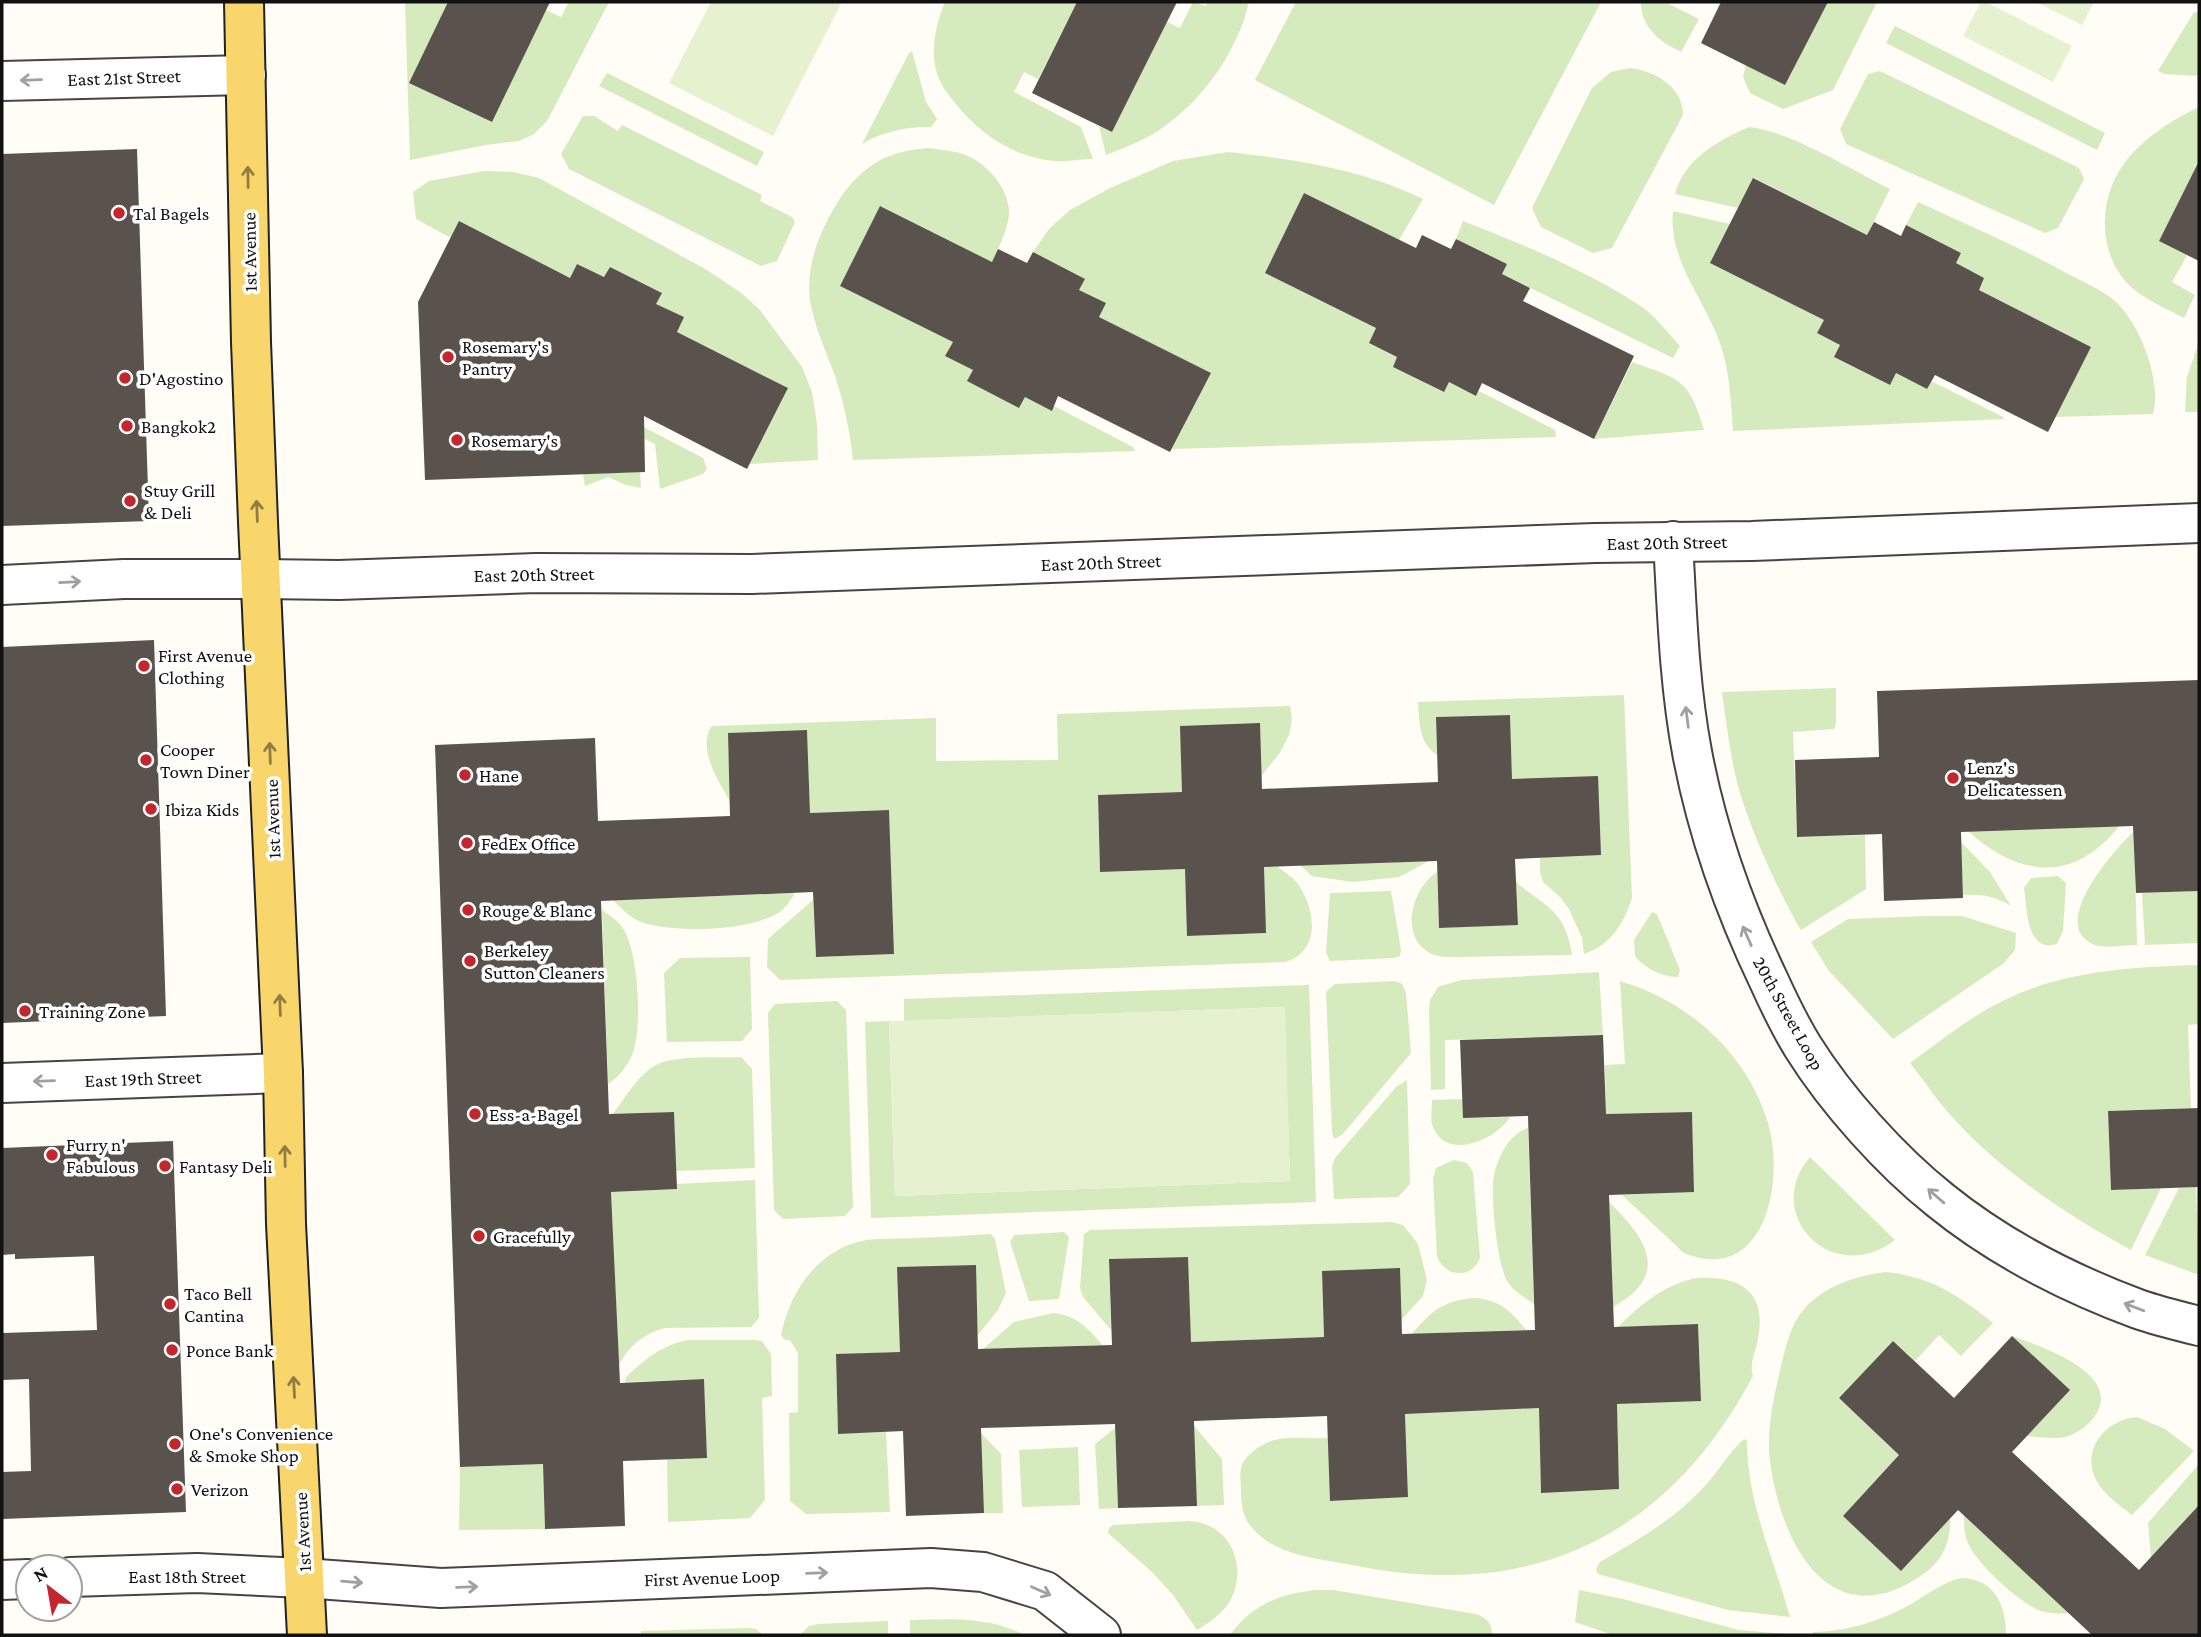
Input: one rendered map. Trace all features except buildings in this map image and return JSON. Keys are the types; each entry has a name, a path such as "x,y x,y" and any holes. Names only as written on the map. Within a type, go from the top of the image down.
{"main road":[{"name":"1st Avenue","path":"244,2 251,342 260,579 284,1073 286,1237 307,1635"}],"street":[{"name":"East 21st Street","path":"2,80 246,75"},
{"name":"East 20th Street","path":"2,585 124,579 339,580 536,573 752,574 1673,541 1752,541 2199,523"},
{"name":"20th Street Loop","path":"1673,541 1678,628 1691,751 1712,841 1743,927 1802,1047 1842,1101 1891,1154 1940,1200 2016,1252 2073,1281 2139,1309 2199,1326"},
{"name":"East 19th Street","path":"2,1083 284,1073"},
{"name":"First Avenue Loop","path":"304,1578 441,1588 931,1568 983,1572 1045,1591 1101,1635"},
{"name":"East 18th Street","path":"84,1577 197,1573 304,1578"}],"green space":[{"path":"405,2 448,2 410,83 491,122 546,10 561,17 569,2 609,2 547,121 534,134 519,141 410,160"},
{"path":"711,2 842,2 773,136 669,83"},
{"path":"945,2 1077,2 1038,79 1024,72 1014,92 1081,127 1093,159 1055,161 1025,155 987,134 965,115 943,87 935,67 935,39"},
{"path":"1193,2 1206,6 1208,2 1249,2 1237,38 1228,55 1206,87 1180,114 1151,135 1106,155 1099,126 1112,132 1167,22 1180,28"},
{"path":"1296,2 1601,2 1494,205 1255,80"},
{"path":"1641,2 1665,2 1699,19 1681,52 1666,44 1648,27"},
{"path":"1828,2 1877,2 1833,90 1783,109 1750,93 1743,77 1746,65 1785,85"},
{"path":"1981,2 1986,2 2072,46 2053,82 1963,36"},
{"path":"2036,2 2094,2 2082,25"},
{"path":"2194,12 2199,13 2199,76 2165,74 2158,71"},
{"path":"1895,26 2105,133 2097,150 1886,43"},
{"path":"912,51 926,102 937,119 931,127 895,131 862,144 909,53"},
{"path":"1630,68 1649,73 1666,82 1678,96 1683,115 1612,248 1593,253 1541,227 1532,208 1592,88 1611,72"},
{"path":"1880,71 2079,168 2084,179 2058,228 2045,233 1846,144 1840,129 1868,74"},
{"path":"607,73 764,152 757,166 599,86"},
{"path":"2199,107 2199,161 2159,241 2187,255 2172,282 2195,295 2184,318 2142,296 2122,277 2109,250 2106,206 2115,178 2139,147 2158,131"},
{"path":"583,116 594,116 618,131 622,125 762,195 760,201 792,217 795,222 777,261 761,266 569,169 561,154"},
{"path":"1749,127 1802,143 1890,189 1867,235 1754,178 1738,208 1675,194 1694,161 1726,138"},
{"path":"929,148 957,152 972,158 994,176 1005,193 1008,221 992,262 881,206 840,286 953,342 945,356 973,370 968,381 1019,408 1025,397 1052,410 1054,406 1133,447 1135,451 853,460 841,397 817,329 810,300 813,258 822,231 836,205 861,174 891,155"},
{"path":"1228,152 1278,158 1352,173 1423,199 1399,240 1304,193 1265,273 1376,328 1369,343 1397,357 1393,367 1443,392 1449,382 1476,396 1479,391 1555,430 1556,437 1172,449 1211,373 1099,317 1106,303 1079,290 1084,279 1033,252 1049,229 1070,210 1110,188 1173,161"},
{"path":"484,171 514,172 539,178 707,270 740,292 760,310 802,367 812,392 817,424 818,460 750,464 788,388 677,332 683,317 656,304 661,292 610,267 604,277 577,264 570,278 459,222 451,238 416,219 413,192 429,181"},
{"path":"1918,202 2093,286 2115,301 2133,324 2147,353 2154,385 2153,414 2055,417 2091,347 1979,290 1956,263 1961,253 1906,225"},
{"path":"1673,211 1730,224 1711,263 1824,320 1817,333 1840,345 1835,358 1890,385 1896,373 1927,389 1931,381 2004,419 1733,431 1730,388 1724,356 1676,247"},
{"path":"1463,221 1578,270 1642,307 1680,346 1673,358 1502,274 1507,264 1456,239"},
{"path":"2199,342 2199,412 2185,412 2187,377"},
{"path":"1632,362 1661,372 1680,383 1693,400 1704,430 1594,439"},
{"path":"632,421 703,458 707,469 703,474 660,489 655,444 616,425"},
{"path":"640,472 641,488 608,477 585,486 583,474"},
{"path":"1836,688 1834,729 1793,732 1797,837 1865,835 1866,889 1801,930 1764,858 1748,818 1732,760 1722,692"},
{"path":"1624,695 1632,898 1625,916 1609,939 1584,954 1582,938 1569,909 1543,882 1540,857 1512,779 1510,715 1436,717 1437,755 1423,738 1418,702"},
{"path":"1290,706 1292,720 1289,735 1279,754 1261,776 1182,792 1098,795 1100,872 1185,869 1188,936 1265,933 1264,867 1277,866 1298,884 1309,906 1312,929 1310,940 1297,957 1285,962 780,980 767,967 768,939 813,900 816,957 894,954 889,810 810,813 807,730 728,734 730,801 708,754 708,734 712,726 936,718 936,761 1058,760 1057,714"},
{"path":"2119,826 2102,845 2083,858 2065,865 2045,868 2006,858 1968,831"},
{"path":"2134,831 2137,945 2096,945 2081,934 2078,922 2080,908 2094,879"},
{"path":"1961,842 1990,872 2011,906 1988,896 1963,895"},
{"path":"1429,861 1399,877 1353,882 1312,876 1300,865"},
{"path":"1437,872 1439,928 1518,924 1516,881 1555,913 1566,930 1572,955 1448,957 1428,952 1419,944 1414,934 1413,911 1421,888"},
{"path":"2058,876 2066,883 2063,931 2057,944 2047,945 2039,942 2030,927 2024,888 2031,878"},
{"path":"1391,891 1400,956 1330,961 1326,953 1330,893"},
{"path":"2199,891 2199,943 2145,945 2142,893"},
{"path":"795,893 783,909 765,919 731,927 693,929 644,923 631,916 613,900"},
{"path":"602,910 620,924 628,938 638,990 637,1028 632,1055 628,1064 608,1084"},
{"path":"1652,912 1657,914 1680,970 1678,977 1655,971 1635,956 1634,940"},
{"path":"1962,916 2016,933 2015,950 2004,963 1893,1039 1829,971 1811,942 1848,919"},
{"path":"750,957 752,1029 742,1041 667,1042 664,973 680,958"},
{"path":"2199,965 2199,1024 2188,1025 2191,1108 2108,1111 2111,1190 2161,1188 2131,1250 2056,1205 1987,1152 1946,1110 1910,1063 1983,1012 2009,998 2055,981 2102,972"},
{"path":"1599,972 1603,1035 1445,1040 1445,1089 1431,1090 1429,1010 1430,1000 1438,987 1461,980"},
{"path":"1395,981 1402,984 1406,993 1411,1053 1342,1135 1334,1139 1326,992 1335,984"},
{"path":"1620,981 1669,1002 1712,1033 1746,1074 1758,1098 1773,1146 1771,1198 1763,1222 1751,1241 1734,1255 1712,1259 1684,1253 1622,1195 1694,1191 1692,1112 1606,1114 1605,1065 1625,1064"},
{"path":"1309,985 1316,1202 871,1218 865,1022 889,1021 895,1196 1290,1181 1284,1007 904,1021 904,999"},
{"path":"837,1001 846,1010 853,1207 845,1216 783,1219 774,1210 768,1013 775,1004"},
{"path":"1285,1007 1290,1181 895,1196 889,1021"},
{"path":"741,1057 752,1069 755,1168 676,1171 674,1112 613,1114 639,1080 658,1064 687,1058"},
{"path":"1407,1080 1410,1184 1398,1197 1334,1199 1332,1166 1335,1158 1396,1087"},
{"path":"1463,1099 1464,1118 1510,1117 1504,1125 1484,1139 1460,1145 1449,1143 1440,1138 1433,1127 1432,1100"},
{"path":"1528,1128 1534,1304 1515,1290 1506,1279 1497,1243 1493,1197 1498,1161 1515,1135"},
{"path":"1810,1157 1895,1240 1871,1253 1848,1255 1828,1250 1811,1238 1799,1221 1794,1201 1797,1179"},
{"path":"1454,1160 1467,1163 1473,1172 1480,1258 1476,1265 1464,1273 1451,1272 1440,1263 1437,1256 1433,1179 1436,1168"},
{"path":"755,1180 759,1318 751,1327 658,1330 632,1346 619,1365 611,1192 676,1189 677,1184"},
{"path":"2196,1187 2199,1275 2145,1255 2179,1188"},
{"path":"1609,1202 1634,1230 1647,1256 1647,1269 1642,1282 1631,1295 1613,1307"},
{"path":"1392,1222 1403,1225 1418,1244 1427,1280 1423,1296 1401,1320 1322,1271 1324,1337 1191,1342 1187,1257 1109,1259 1111,1330 1083,1297 1080,1288 1084,1234 1090,1230"},
{"path":"1064,1232 1069,1237 1059,1299 1029,1301 1010,1242 1014,1235"},
{"path":"991,1234 995,1239 1006,1293 998,1310 978,1335 975,1265 900,1352 836,1355 838,1434 886,1432 890,1512 806,1514 790,1501 789,1413 798,1412 798,1353 790,1340 785,1340 781,1335 791,1303 799,1288 820,1262 834,1252 866,1240"},
{"path":"1886,1272 1917,1278 1944,1289 1993,1323 1961,1356 1939,1335 1915,1361 1893,1341 1839,1398 1899,1455 1843,1516 1901,1571 1950,1518 1945,1548 1929,1570 1911,1582 1880,1594 1853,1594 1830,1585 1811,1568 1795,1545 1783,1518 1775,1489 1769,1449 1770,1425 1785,1351 1800,1314 1813,1300 1832,1288 1853,1279"},
{"path":"1698,1278 1727,1280 1738,1284 1748,1290 1754,1299 1760,1323 1752,1362 1753,1376 1718,1432 1679,1479 1636,1516 1588,1545 1535,1564 1478,1574 1417,1574 1352,1565 1287,1551 1264,1539 1247,1521 1241,1502 1242,1465 1256,1450 1271,1441 1281,1439 1328,1438 1331,1501 1408,1497 1405,1414 1539,1408 1541,1492 1619,1489 1617,1404 1701,1400 1698,1324 1618,1327 1655,1296 1675,1285"},
{"path":"1473,1298 1504,1307 1526,1330 1412,1334 1438,1308"},
{"path":"1053,1313 1068,1316 1081,1323 1102,1345 983,1349 1014,1322"},
{"path":"2012,1336 2066,1358 2092,1378 2101,1395 2100,1404 2086,1426 2064,1437 2026,1436 2069,1390"},
{"path":"688,1340 762,1341 771,1354 772,1396 762,1398 765,1500 750,1518 668,1522 667,1459 707,1457 704,1379 625,1382 626,1377 654,1354 670,1345"},
{"path":"2137,1417 2165,1429 2194,1451 2132,1515 2100,1487 2094,1475 2092,1454 2095,1444 2108,1428"},
{"path":"1194,1426 1222,1459 1224,1505 1197,1506"},
{"path":"1115,1428 1118,1508 1099,1509 1095,1444"},
{"path":"981,1433 1001,1454 1003,1513 984,1513"},
{"path":"1744,1439 1747,1441 1756,1509 1790,1617 1728,1610 1598,1574 1596,1569 1600,1562 1654,1529 1691,1500"},
{"path":"1078,1447 1080,1505 1022,1507 1019,1450"},
{"path":"543,1464 545,1529 459,1530 460,1467"},
{"path":"2199,1464 2199,1510 2196,1508 2151,1557 2148,1523"},
{"path":"1964,1516 2069,1613 2036,1609 1998,1580 1979,1561 1968,1543"},
{"path":"1188,1521 1203,1523 1215,1529 1232,1548 1236,1561 1235,1588 1230,1601 1215,1617 1197,1630 1173,1595 1153,1573 1108,1533 1113,1525"},
{"path":"1961,1578 1982,1583 1996,1596 2004,1614 2006,1635 1813,1635 1813,1632 1839,1630 1877,1620 1942,1585"},
{"path":"1333,1590 1476,1614 1488,1622 1492,1635 1230,1635 1248,1615 1268,1602 1290,1594"},
{"path":"1579,1590 1739,1630 1798,1635 1613,1635 1575,1622"},
{"path":"954,1619 983,1622 997,1624 1024,1635 910,1635 910,1620"},
{"path":"888,1621 888,1635 800,1635 809,1626 818,1624"},
{"path":"756,1629 763,1635 641,1635 641,1631"}],"place":[{"name":"Tal Bagels","path":"119,213"},
{"name":"Rosemary's Pantry","path":"448,357"},
{"name":"D'Agostino","path":"125,378"},
{"name":"Bangkok2","path":"127,426"},
{"name":"Rosemary's","path":"457,440"},
{"name":"Stuy Grill & Deli","path":"130,501"},
{"name":"First Avenue Clothing","path":"144,666"},
{"name":"Cooper Town Diner","path":"146,760"},
{"name":"Hane","path":"465,775"},
{"name":"Lenz's Delicatessen","path":"1953,778"},
{"name":"Ibiza Kids","path":"151,809"},
{"name":"FedEx Office","path":"467,843"},
{"name":"Rouge & Blanc","path":"468,910"},
{"name":"Berkeley Sutton Cleaners","path":"470,961"},
{"name":"Training Zone","path":"25,1011"},
{"name":"Ess-a-Bagel","path":"475,1114"},
{"name":"Furry n' Fabulous","path":"52,1155"},
{"name":"Fantasy Deli","path":"165,1166"},
{"name":"Gracefully","path":"479,1236"},
{"name":"Taco Bell Cantina","path":"170,1304"},
{"name":"Ponce Bank","path":"172,1350"},
{"name":"One's Convenience & Smoke Shop","path":"175,1444"},
{"name":"Verizon","path":"177,1489"}]}
